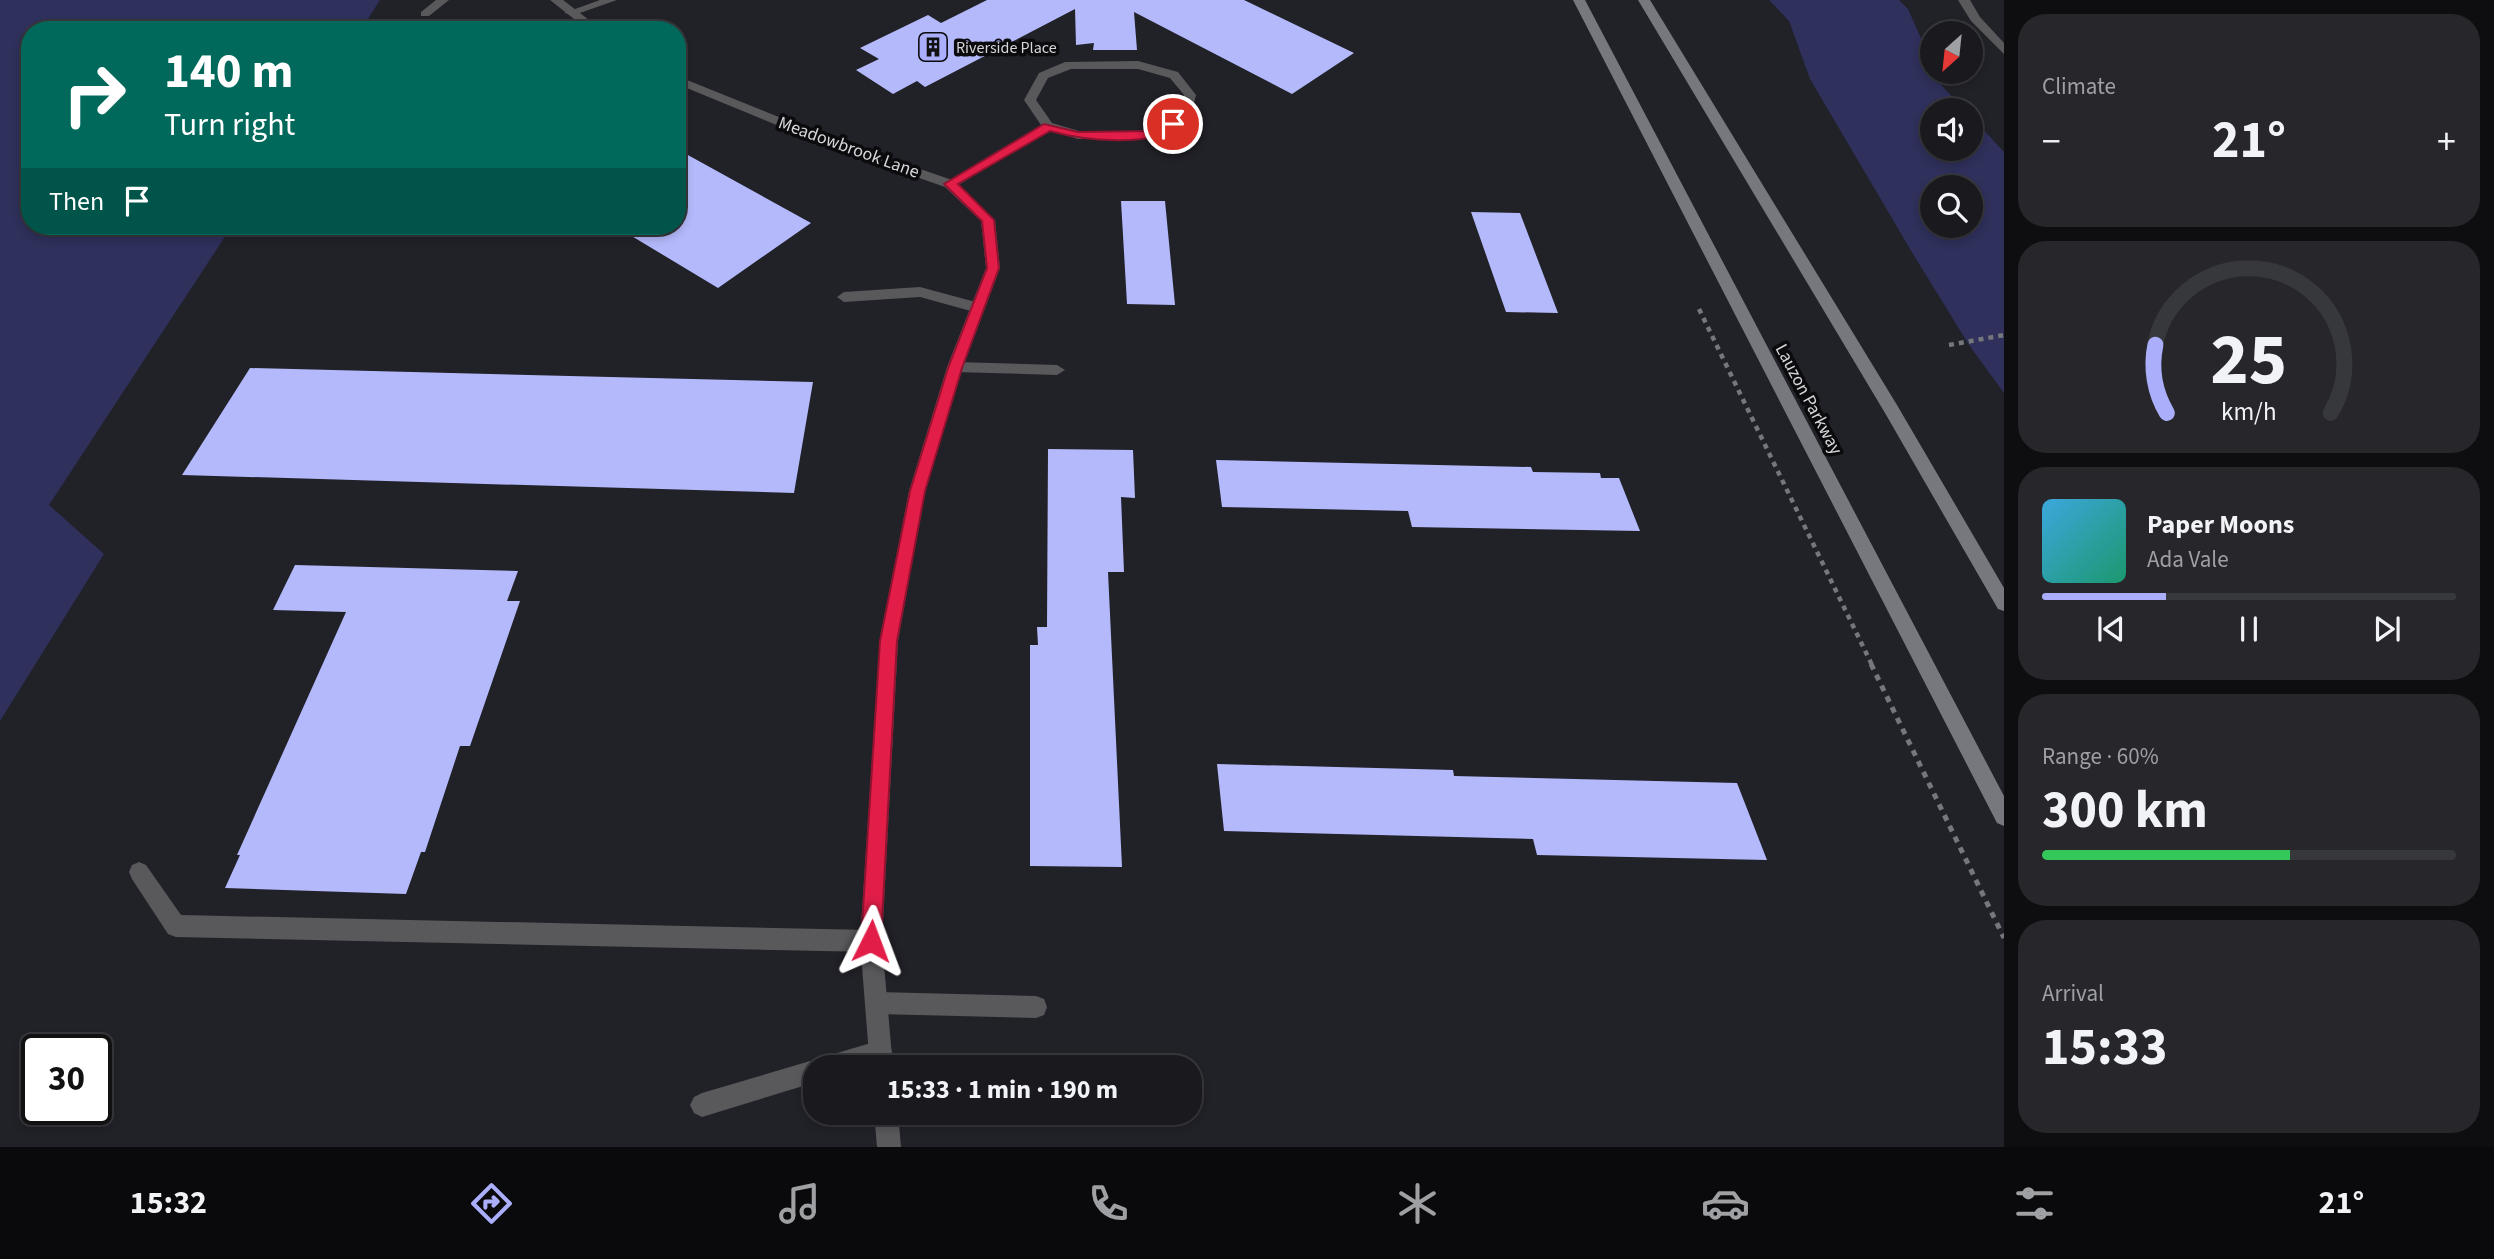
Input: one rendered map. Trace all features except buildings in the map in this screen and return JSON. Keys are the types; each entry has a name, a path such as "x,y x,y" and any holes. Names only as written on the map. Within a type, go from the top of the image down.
{"main road":[{"name":"Lauzon Parkway","path":"1579,0 2004,816"},
{"path":"1644,0 1891,409 2004,604"}],"street":[{"path":"425,14 443,0"},
{"path":"556,0 582,21"},
{"path":"570,13 611,0"},
{"path":"1964,0 1975,19 2004,50"},
{"path":"950,184 1048,127 1078,135 1156,135 1186,116 1190,95 1174,75 1138,65 1069,65 1044,76 1030,100 1048,127"},
{"name":"Meadowbrook Lane","path":"686,83 832,143 950,184 988,220 993,268 955,368 917,491 889,641 871,941 882,1055"},
{"path":"844,297 920,292 978,308"},
{"path":"955,368 1057,370"},
{"path":"139,872 176,926 871,941"},
{"path":"877,1003 1036,1007"},
{"path":"702,1105 803,1074"},
{"path":"887,1125 889,1147"}],"path":[{"path":"1695,300 2004,938"},
{"path":"1949,345 2004,335"}],"shaded area":[{"path":"0,0 380,0 367,21 21,21 21,235 226,235 49,505 104,554 0,721"},
{"path":"1769,0 1899,0 1908,9 1920,36 1920,84 1941,84 1954,98 1920,98 1920,161 1983,161 1983,129 2004,152 2004,393 1969,345 1810,79 1789,21"}],"place":[{"name":"Riverside Place","path":"933,47"}],"route":[{"path":"871,941 889,641 917,491 955,368 993,268 988,220 950,184 1048,127 1078,135 1156,135 1173,124"}]}
